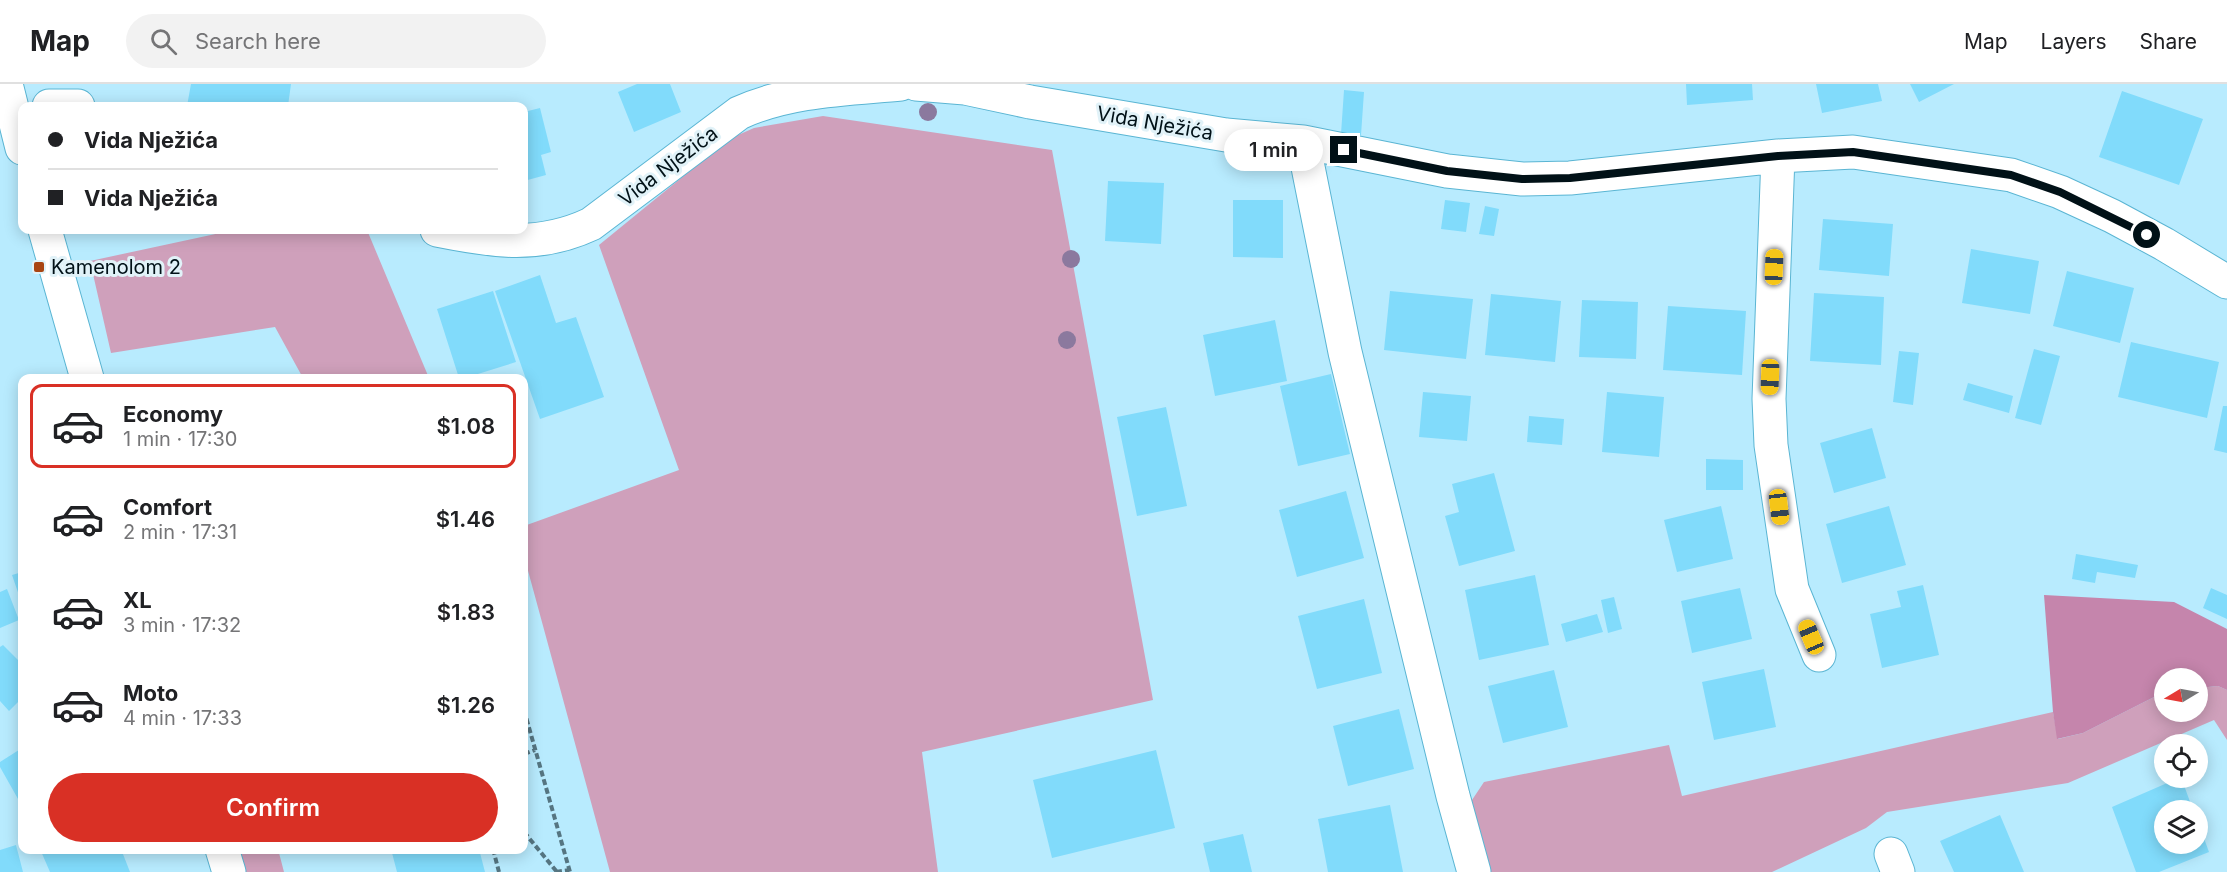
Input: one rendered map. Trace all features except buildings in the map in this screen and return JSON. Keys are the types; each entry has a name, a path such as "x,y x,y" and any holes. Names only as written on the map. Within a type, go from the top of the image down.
{"street":[{"name":"Vida Nježića","path":"463,234 516,242 550,239 571,233 591,224 739,113 760,103 800,94 901,84"},
{"name":"Vida Nježića","path":"916,84 965,88 1030,102 1226,135 1303,142 1447,171 1522,179 1582,177 1778,156 1853,152 2011,175 2060,192 2112,216 2227,282"},
{"path":"14,103 18,126"},
{"path":"1303,142 1346,352 1450,785 1474,872"},
{"path":"1778,156 1769,399 1771,445 1792,589 1819,655"},
{"path":"46,234 86,374"},
{"path":"224,854 229,872"}],"path":[{"path":"528,725 569,871 556,872 528,837"},
{"path":"528,753 535,750"},
{"path":"494,854 499,872"}],"shaded area":[{"path":"823,116 1052,150 1153,700 922,752 938,872 610,872 528,571 528,525 679,470 599,245 729,139 754,128"},
{"path":"215,234 369,234 427,374 301,374 275,327 111,353 90,261"},
{"path":"2044,595 2174,602 2227,629 2227,690 2218,686 2208,687 2208,668 2154,668 2154,697 2083,733 2057,739"},
{"path":"2218,686 2227,690 2227,740 2214,720 2182,734 2154,734 2154,746 2068,783 1887,812 1866,828 1772,872 1484,872 1470,803 1484,782 1669,745 1682,796 2053,712 2058,739 2083,733 2154,697 2154,722 2208,722 2208,687"},
{"path":"241,854 279,854 284,872 246,872"}],"place":[{"name":"Kamenolom 2","path":"39,267"}],"route":[{"path":"1344,150 1447,171 1522,179 1570,178 1778,156 1853,152 2011,175 2060,192 2147,235"}]}
